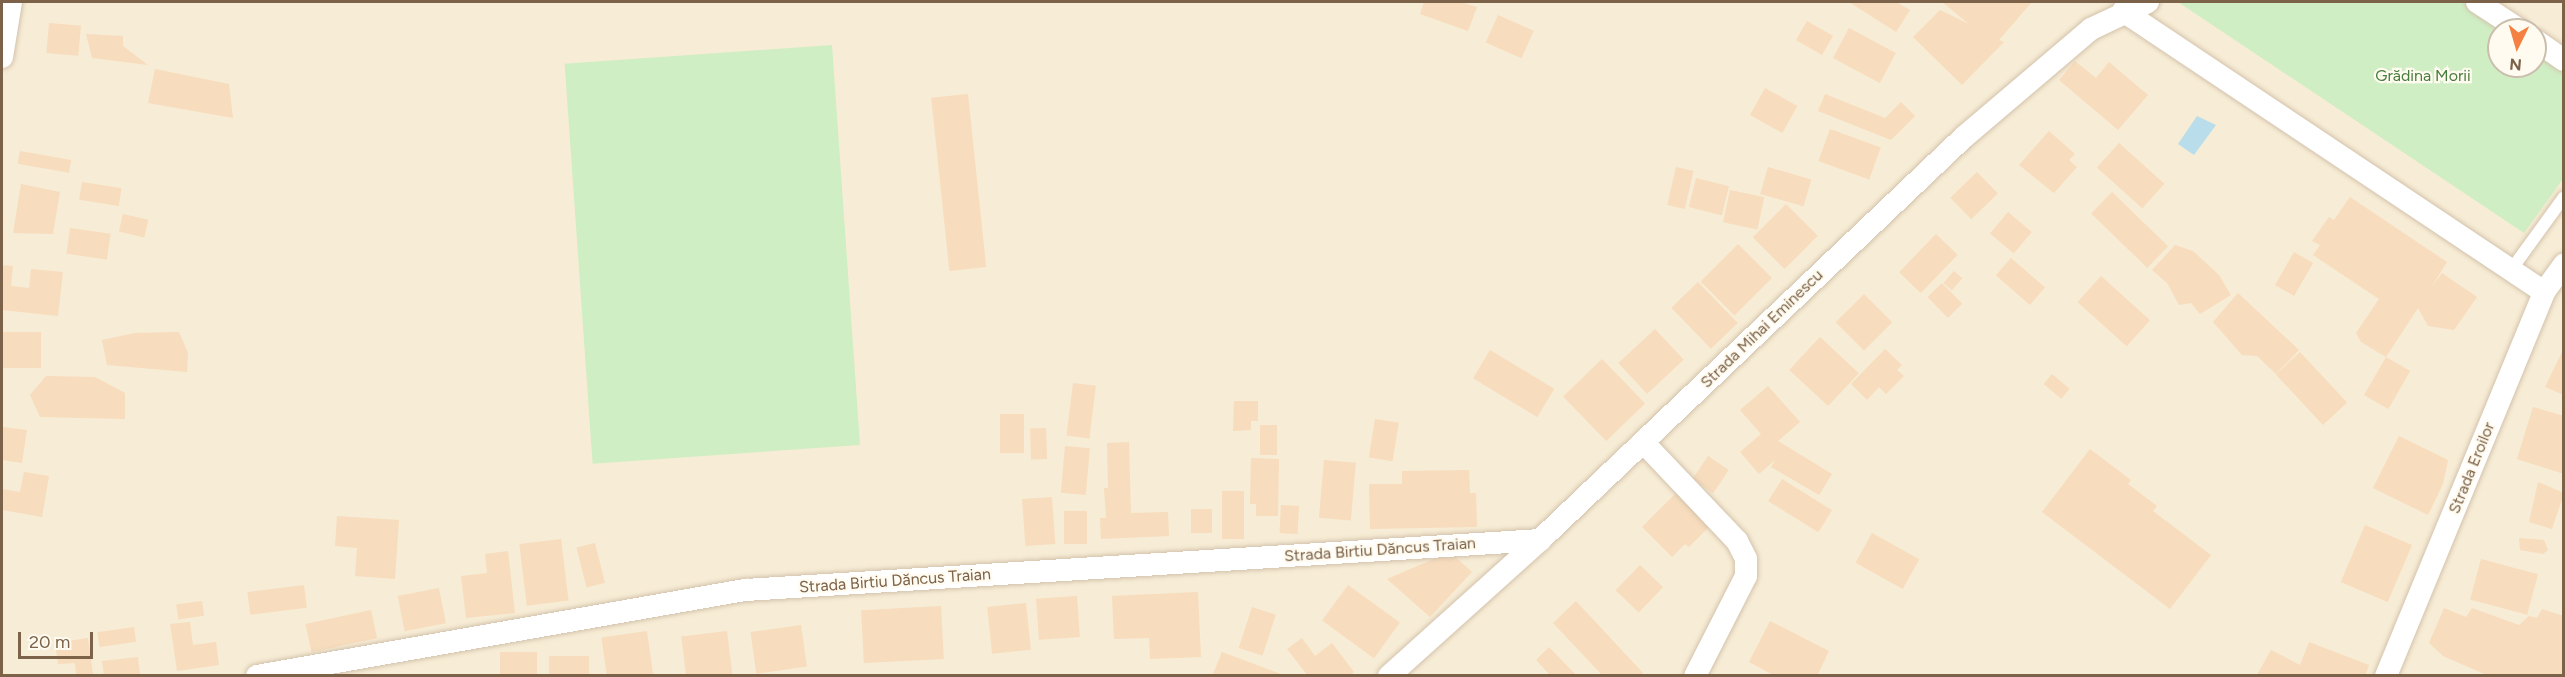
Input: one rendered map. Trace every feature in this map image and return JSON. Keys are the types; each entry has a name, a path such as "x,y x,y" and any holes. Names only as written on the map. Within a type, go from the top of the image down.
{"street":[{"path":"2,57 11,2"},
{"name":"Strada Mihai Eminescu","path":"1389,675 1540,540 1964,137 2091,29 2123,11 2148,2"},
{"path":"2477,2 2502,18"},
{"path":"2123,11 2544,292"},
{"path":"2547,48 2564,60"},
{"name":"Strada Eroilor","path":"2386,675 2544,292 2564,264"},
{"path":"1643,442 1737,541 1746,559 1746,576 1695,675"},
{"name":"Strada Birtiu Dăncus Traian","path":"257,675 746,590 1540,540"}],"lane":[{"path":"2511,270 2564,197"}],"shaded area":[{"path":"2,2 2563,2 2563,675 2,675"}],"green space":[{"name":"Grădina Morii","path":"2178,2 2487,2 2512,18 2487,18 2487,78 2547,78 2547,41 2563,51 2563,179 2524,233"},
{"path":"832,45 860,445 593,464 565,64"}],"water":[{"path":"2197,116 2216,125 2194,155 2178,144"}],"building":[{"path":"1424,2 1460,2 1477,7 1468,31 1420,14"},
{"path":"1849,2 1896,2 1910,10 1896,32"},
{"path":"1942,2 2031,3 1999,40 2004,42 1962,85 1913,37 1940,10 1969,24"},
{"path":"1498,15 1534,31 1521,58 1486,42"},
{"path":"1807,21 1833,36 1822,55 1796,40"},
{"path":"49,23 81,26 78,56 46,53"},
{"path":"1849,28 1896,53 1880,83 1833,58"},
{"path":"86,34 123,36 123,46 148,65 92,58"},
{"path":"2075,61 2096,78 2109,62 2148,95 2118,130 2059,80"},
{"path":"155,69 229,84 233,118 148,103"},
{"path":"1765,88 1797,106 1782,133 1750,115"},
{"path":"968,94 986,267 949,271 931,98"},
{"path":"1825,94 1885,118 1901,102 1915,116 1891,140 1818,111"},
{"path":"1830,129 1881,147 1869,179 1818,161"},
{"path":"2049,131 2075,154 2069,160 2077,167 2054,193 2019,165"},
{"path":"2119,143 2164,184 2142,208 2097,168"},
{"path":"20,151 71,160 69,173 18,164"},
{"path":"1676,167 1694,171 1685,209 1667,205"},
{"path":"1768,167 1811,179 1804,206 1760,194"},
{"path":"1977,172 1998,194 1971,219 1950,198"},
{"path":"1696,178 1729,186 1722,215 1689,207"},
{"path":"82,182 122,188 119,206 79,200"},
{"path":"21,184 60,192 53,234 13,233"},
{"path":"1730,190 1764,197 1757,230 1723,222"},
{"path":"2112,192 2168,246 2147,268 2091,214"},
{"path":"2350,197 2447,262 2430,289 2442,273 2477,297 2454,330 2428,326 2418,308 2386,357 2361,342 2356,333 2379,299 2313,255 2320,245 2312,241 2329,217 2334,220"},
{"path":"1786,204 1818,236 1785,269 1753,237"},
{"path":"2008,212 2032,232 2014,253 1990,233"},
{"path":"123,214 148,220 144,237 119,232"},
{"path":"70,228 111,234 107,259 66,254"},
{"path":"1936,234 1958,255 1921,293 1899,272"},
{"path":"1738,244 1772,278 1734,315 1701,281"},
{"path":"2175,245 2193,251 2219,275 2231,295 2200,314 2191,303 2179,305 2167,283 2152,270"},
{"path":"2294,252 2313,263 2294,296 2275,285"},
{"path":"2011,258 2045,288 2030,305 1996,275"},
{"path":"2,265 13,266 11,286 29,288 31,269 63,272 58,316 2,310"},
{"path":"1954,271 1962,278 1952,290 1944,283"},
{"path":"2101,276 2150,320 2127,346 2078,302"},
{"path":"1698,282 1738,323 1711,349 1671,308"},
{"path":"1942,283 1962,304 1948,318 1928,297"},
{"path":"2238,293 2299,350 2276,374 2257,356 2242,355 2213,322"},
{"path":"1864,294 1892,322 1864,351 1836,322"},
{"path":"1655,329 1684,360 1647,394 1618,363"},
{"path":"2,332 41,332 41,368 2,368"},
{"path":"179,332 188,353 187,372 107,365 102,340 135,333"},
{"path":"1820,337 1859,373 1828,406 1789,370"},
{"path":"2564,348 2564,395 2545,387"},
{"path":"1885,349 1902,365 1897,370 1904,376 1886,394 1879,387 1867,400 1851,384"},
{"path":"1490,350 1554,389 1537,417 1473,378"},
{"path":"2300,352 2347,402 2323,425 2276,375"},
{"path":"2386,357 2410,371 2388,409 2364,395"},
{"path":"1602,359 1645,404 1606,441 1563,397"},
{"path":"2052,374 2070,389 2061,399 2044,384"},
{"path":"46,376 95,377 125,393 125,419 40,417 30,395"},
{"path":"1073,383 1096,386 1089,438 1067,436"},
{"path":"1768,386 1800,422 1778,441 1832,474 1819,495 1771,467 1775,460 1759,474 1740,452 1761,434 1740,410"},
{"path":"1234,401 1258,401 1258,421 1251,421 1251,430 1233,431"},
{"path":"2533,407 2564,416 2564,474 2517,459"},
{"path":"1000,414 1024,414 1024,453 1000,453"},
{"path":"1375,419 1399,423 1393,461 1369,458"},
{"path":"1260,425 1277,425 1277,455 1260,455"},
{"path":"2,427 27,430 22,463 2,460"},
{"path":"1046,428 1047,459 1031,460 1030,429"},
{"path":"2399,436 2448,460 2443,484 2428,515 2373,488"},
{"path":"1129,442 1131,513 1168,512 1169,536 1101,539 1100,518 1106,518 1104,488 1108,488 1107,443"},
{"path":"1065,446 1090,448 1086,495 1061,493"},
{"path":"2090,449 2131,480 2128,484 2157,506 2153,511 2211,555 2170,609 2042,512"},
{"path":"1708,456 1729,470 1713,493 1692,479"},
{"path":"1251,458 1279,459 1278,516 1256,516 1256,504 1250,504"},
{"path":"1324,460 1356,463 1351,521 1319,518"},
{"path":"1469,470 1470,493 1476,493 1477,527 1370,529 1369,484 1402,484 1402,471"},
{"path":"24,472 49,476 42,517 2,510 2,489 20,492"},
{"path":"1782,479 1832,510 1818,532 1768,501"},
{"path":"2538,482 2564,493 2552,529 2529,522"},
{"path":"1222,491 1244,491 1244,539 1222,539"},
{"path":"1677,492 1711,525 1689,547 1685,544 1672,557 1642,527"},
{"path":"1052,497 1055,544 1025,546 1022,499"},
{"path":"1281,505 1299,506 1298,534 1280,533"},
{"path":"1191,509 1212,509 1212,533 1191,533"},
{"path":"1064,511 1087,511 1087,544 1064,544"},
{"path":"337,516 399,520 395,579 355,576 357,548 335,546"},
{"path":"2365,525 2412,545 2388,602 2341,582"},
{"path":"1872,533 1919,559 1903,589 1856,563"},
{"path":"2519,538 2544,540 2548,550 2543,554 2520,550"},
{"path":"561,539 569,601 527,606 519,544"},
{"path":"595,543 605,583 586,587 577,548"},
{"path":"508,551 515,613 466,618 461,576 487,573 485,554"},
{"path":"1450,552 1472,572 1430,617 1387,579"},
{"path":"2481,559 2538,574 2527,615 2470,600"},
{"path":"1640,565 1663,587 1639,612 1616,590"},
{"path":"304,585 307,608 250,615 247,592"},
{"path":"1348,585 1400,623 1374,658 1322,621"},
{"path":"439,588 446,623 405,631 398,596"},
{"path":"1198,592 1201,657 1150,659 1149,638 1114,639 1112,596"},
{"path":"1077,596 1080,637 1039,640 1036,599"},
{"path":"202,601 204,616 178,619 176,605"},
{"path":"1576,601 1643,673 1640,676 1603,676 1553,623"},
{"path":"1026,603 1031,650 992,654 987,607"},
{"path":"941,606 944,659 864,663 861,610"},
{"path":"1252,607 1276,615 1262,656 1239,648"},
{"path":"2444,608 2466,617 2472,608 2519,625 2529,616 2537,618 2542,609 2564,616 2564,676 2489,676 2443,656 2429,643"},
{"path":"371,610 377,638 311,652 305,624"},
{"path":"1770,621 1829,651 1817,676 1775,676 1749,662"},
{"path":"190,622 193,645 216,642 219,665 177,671 170,624"},
{"path":"801,625 807,667 756,674 750,632"},
{"path":"134,627 136,642 99,647 97,632"},
{"path":"647,631 653,676 607,676 601,637"},
{"path":"727,631 732,674 686,676 681,637"},
{"path":"88,638 93,674 76,676 75,663 58,664 55,643"},
{"path":"1302,638 1315,656 1332,643 1354,672 1349,676 1308,676 1287,649"},
{"path":"2309,642 2369,665 2365,676 2257,675 2271,650 2300,665"},
{"path":"1549,647 1577,676 1551,676 1536,660"},
{"path":"500,652 537,652 537,676 500,676"},
{"path":"1222,652 1283,676 1216,676 1213,674"},
{"path":"549,656 589,656 589,676 549,676"},
{"path":"138,657 140,676 104,676 102,661"}]}
